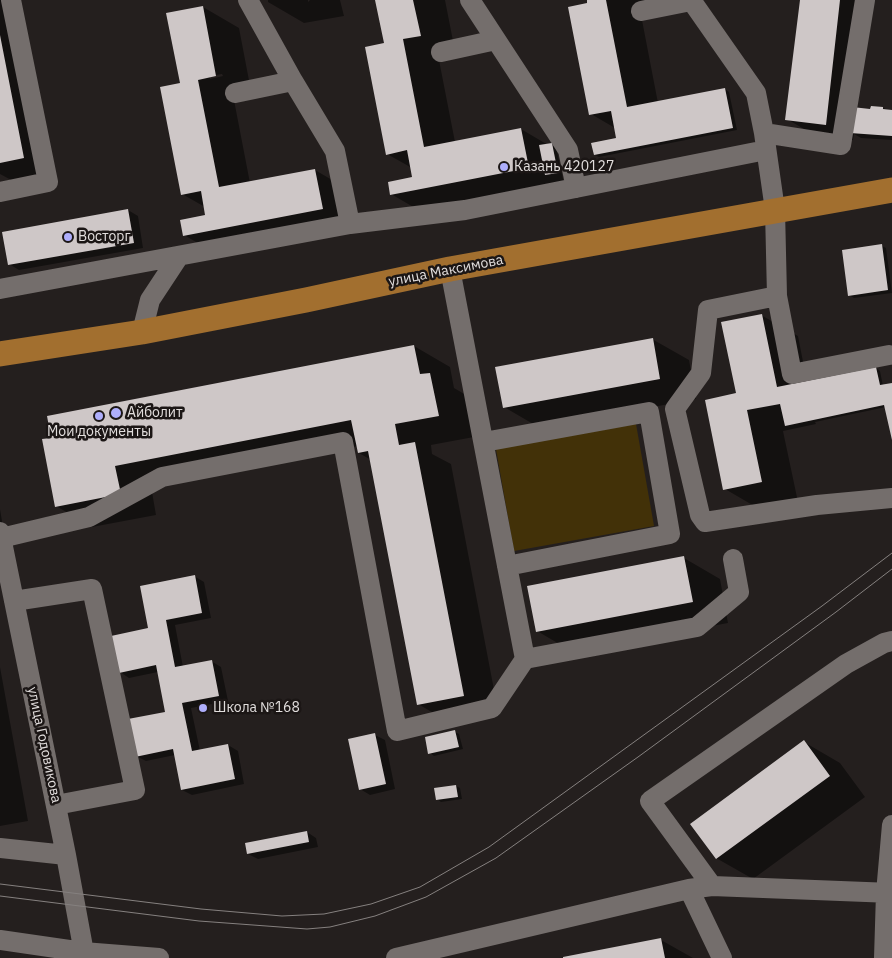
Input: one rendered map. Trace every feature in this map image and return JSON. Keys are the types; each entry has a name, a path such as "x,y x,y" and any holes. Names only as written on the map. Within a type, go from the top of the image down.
{"main road":[{"name":"улица Максимова","path":"0,354 142,332 306,300 450,269 892,190"}],"street":[{"path":"0,192 48,182 12,0"},
{"path":"248,0 293,82 335,151 350,224"},
{"path":"470,0 568,150 576,188"},
{"path":"0,289 350,224 465,210 576,188 765,142 841,144 865,0"},
{"path":"640,12 691,1 756,93 775,210 777,296 792,374 889,355"},
{"path":"441,52 496,40"},
{"path":"235,93 293,82"},
{"path":"142,332 150,300 179,256"},
{"path":"1,535 89,517 162,476 343,442 397,731 492,708 525,659 450,269"},
{"path":"777,296 708,310 701,373 675,409 700,515 705,522 817,505 892,498"},
{"path":"484,442 649,412 670,534 507,566"},
{"name":"улица Годовикова","path":"1,535 66,855 84,955"},
{"path":"525,659 697,627 739,592 733,559"},
{"path":"14,601 92,589 135,790 56,805"},
{"path":"712,886 650,800 846,664 892,640"},
{"path":"884,958 892,825"},
{"path":"0,848 66,855"},
{"path":"396,958 689,889 712,886 889,893"},
{"path":"689,889 722,958"},
{"path":"0,940 84,955 159,958"}],"shaded area":[{"path":"636,424 654,526 514,551 496,449"}],"building":[{"path":"375,0 413,0 421,36 403,39 424,147 521,128 529,168 390,195 388,182 412,177 407,150 386,155 365,47 384,43"},
{"path":"587,0 606,0 627,107 725,88 733,128 594,155 591,143 616,138 611,111 589,115 568,7 587,3"},
{"path":"800,0 840,0 826,125 785,120"},
{"path":"203,6 216,76 198,80 219,187 315,169 323,209 183,236 180,220 205,215 201,191 181,195 160,87 180,83 166,13"},
{"path":"0,35 24,158 0,163"},
{"path":"871,106 892,110 892,136 850,133 852,107 870,109"},
{"path":"552,143 558,173 545,175 539,145"},
{"name":"Восторг","path":"128,209 134,243 8,265 2,232"},
{"path":"882,244 888,290 848,296 842,250"},
{"path":"762,314 777,387 876,367 880,385 892,383 892,440 884,405 785,426 780,404 747,410 762,482 723,490 705,400 736,393 721,322"},
{"path":"653,338 660,379 503,408 495,367"},
{"path":"414,345 420,374 430,373 439,416 395,424 399,445 415,442 464,696 417,705 368,451 358,453 351,420 115,466 121,494 55,507 42,439 51,438 47,416"},
{"path":"684,556 693,602 536,632 527,586"},
{"path":"195,575 202,613 166,620 175,667 212,660 219,696 182,703 192,751 228,744 235,779 181,790 173,749 135,757 128,719 165,712 156,665 119,673 111,636 148,628 140,586"},
{"path":"455,730 459,747 428,754 425,737"},
{"path":"375,733 386,784 359,790 348,739"},
{"path":"804,740 830,776 716,859 690,824"},
{"path":"456,785 458,797 436,800 434,788"},
{"path":"307,831 309,842 247,854 245,843"},
{"path":"661,938 665,958 563,958 563,957"}],"tram line":[{"path":"0,884 201,909 282,916 324,914 371,904 420,887 489,847 822,606 892,553"},
{"path":"0,896 199,921 307,929 330,927 375,916 426,897 496,858 638,757 892,569"}],"place":[{"name":"Казань 420127","path":"504,167"},
{"name":"Восторг","path":"68,237"},
{"name":"Айболит","path":"116,413"},
{"name":"Мои документы","path":"99,416"},
{"name":"Школа №168","path":"203,708"}]}
